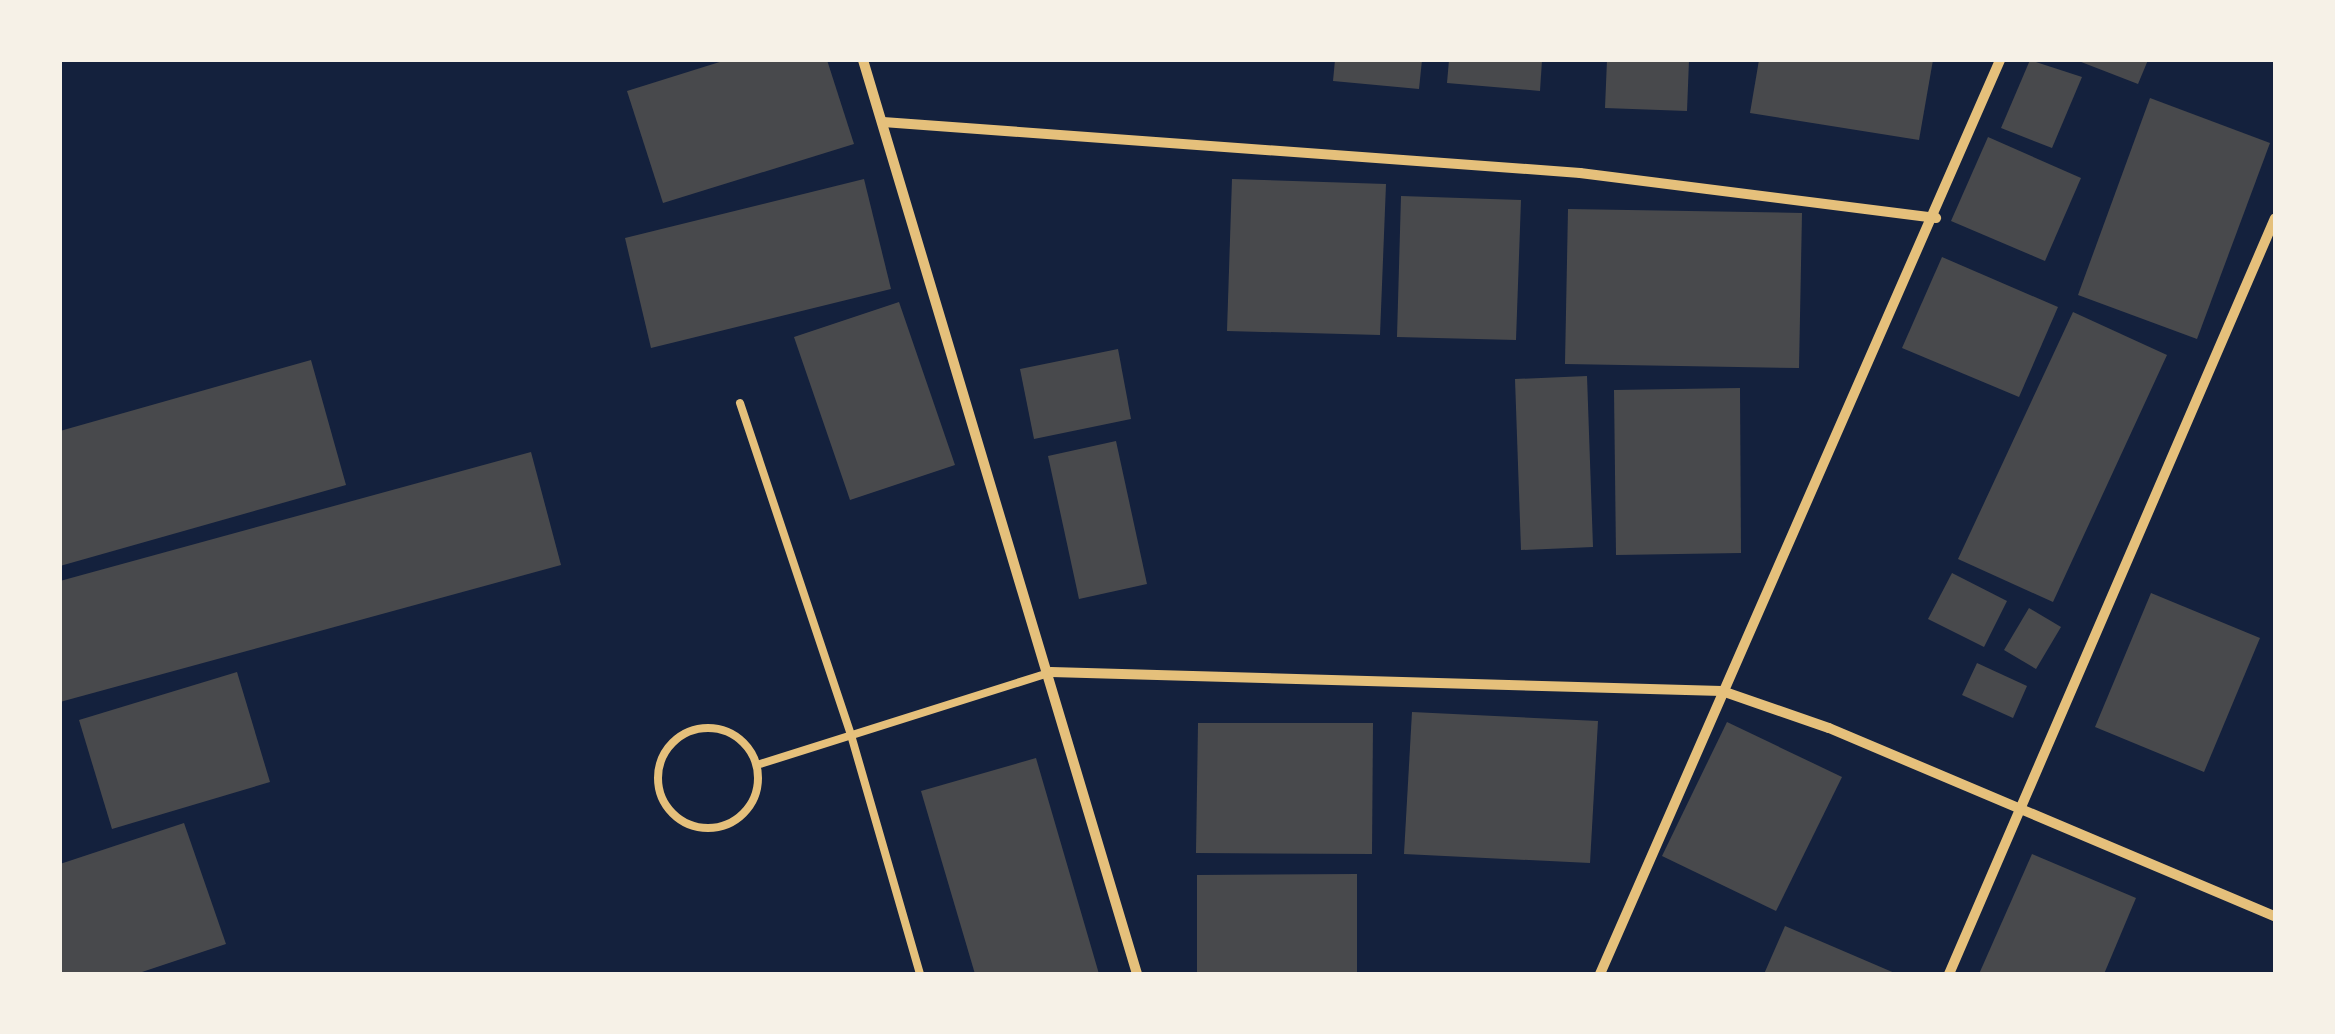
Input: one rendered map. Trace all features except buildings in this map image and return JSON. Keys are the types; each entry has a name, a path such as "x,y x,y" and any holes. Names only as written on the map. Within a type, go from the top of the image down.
{"street":[{"path":"863,60 1051,672 1138,974"},
{"path":"1600,974 1722,690 1936,218 2000,60"},
{"path":"883,122 1580,173 1936,218"},
{"path":"1949,974 2275,218"},
{"path":"1051,672 1722,690 1829,728 2275,916"}],"lane":[{"path":"740,403 851,736 920,974"},
{"path":"760,764 1051,672"},
{"path":"695,727 736,733 760,764 754,804 722,828 681,822 657,790 663,751 695,727"}]}
